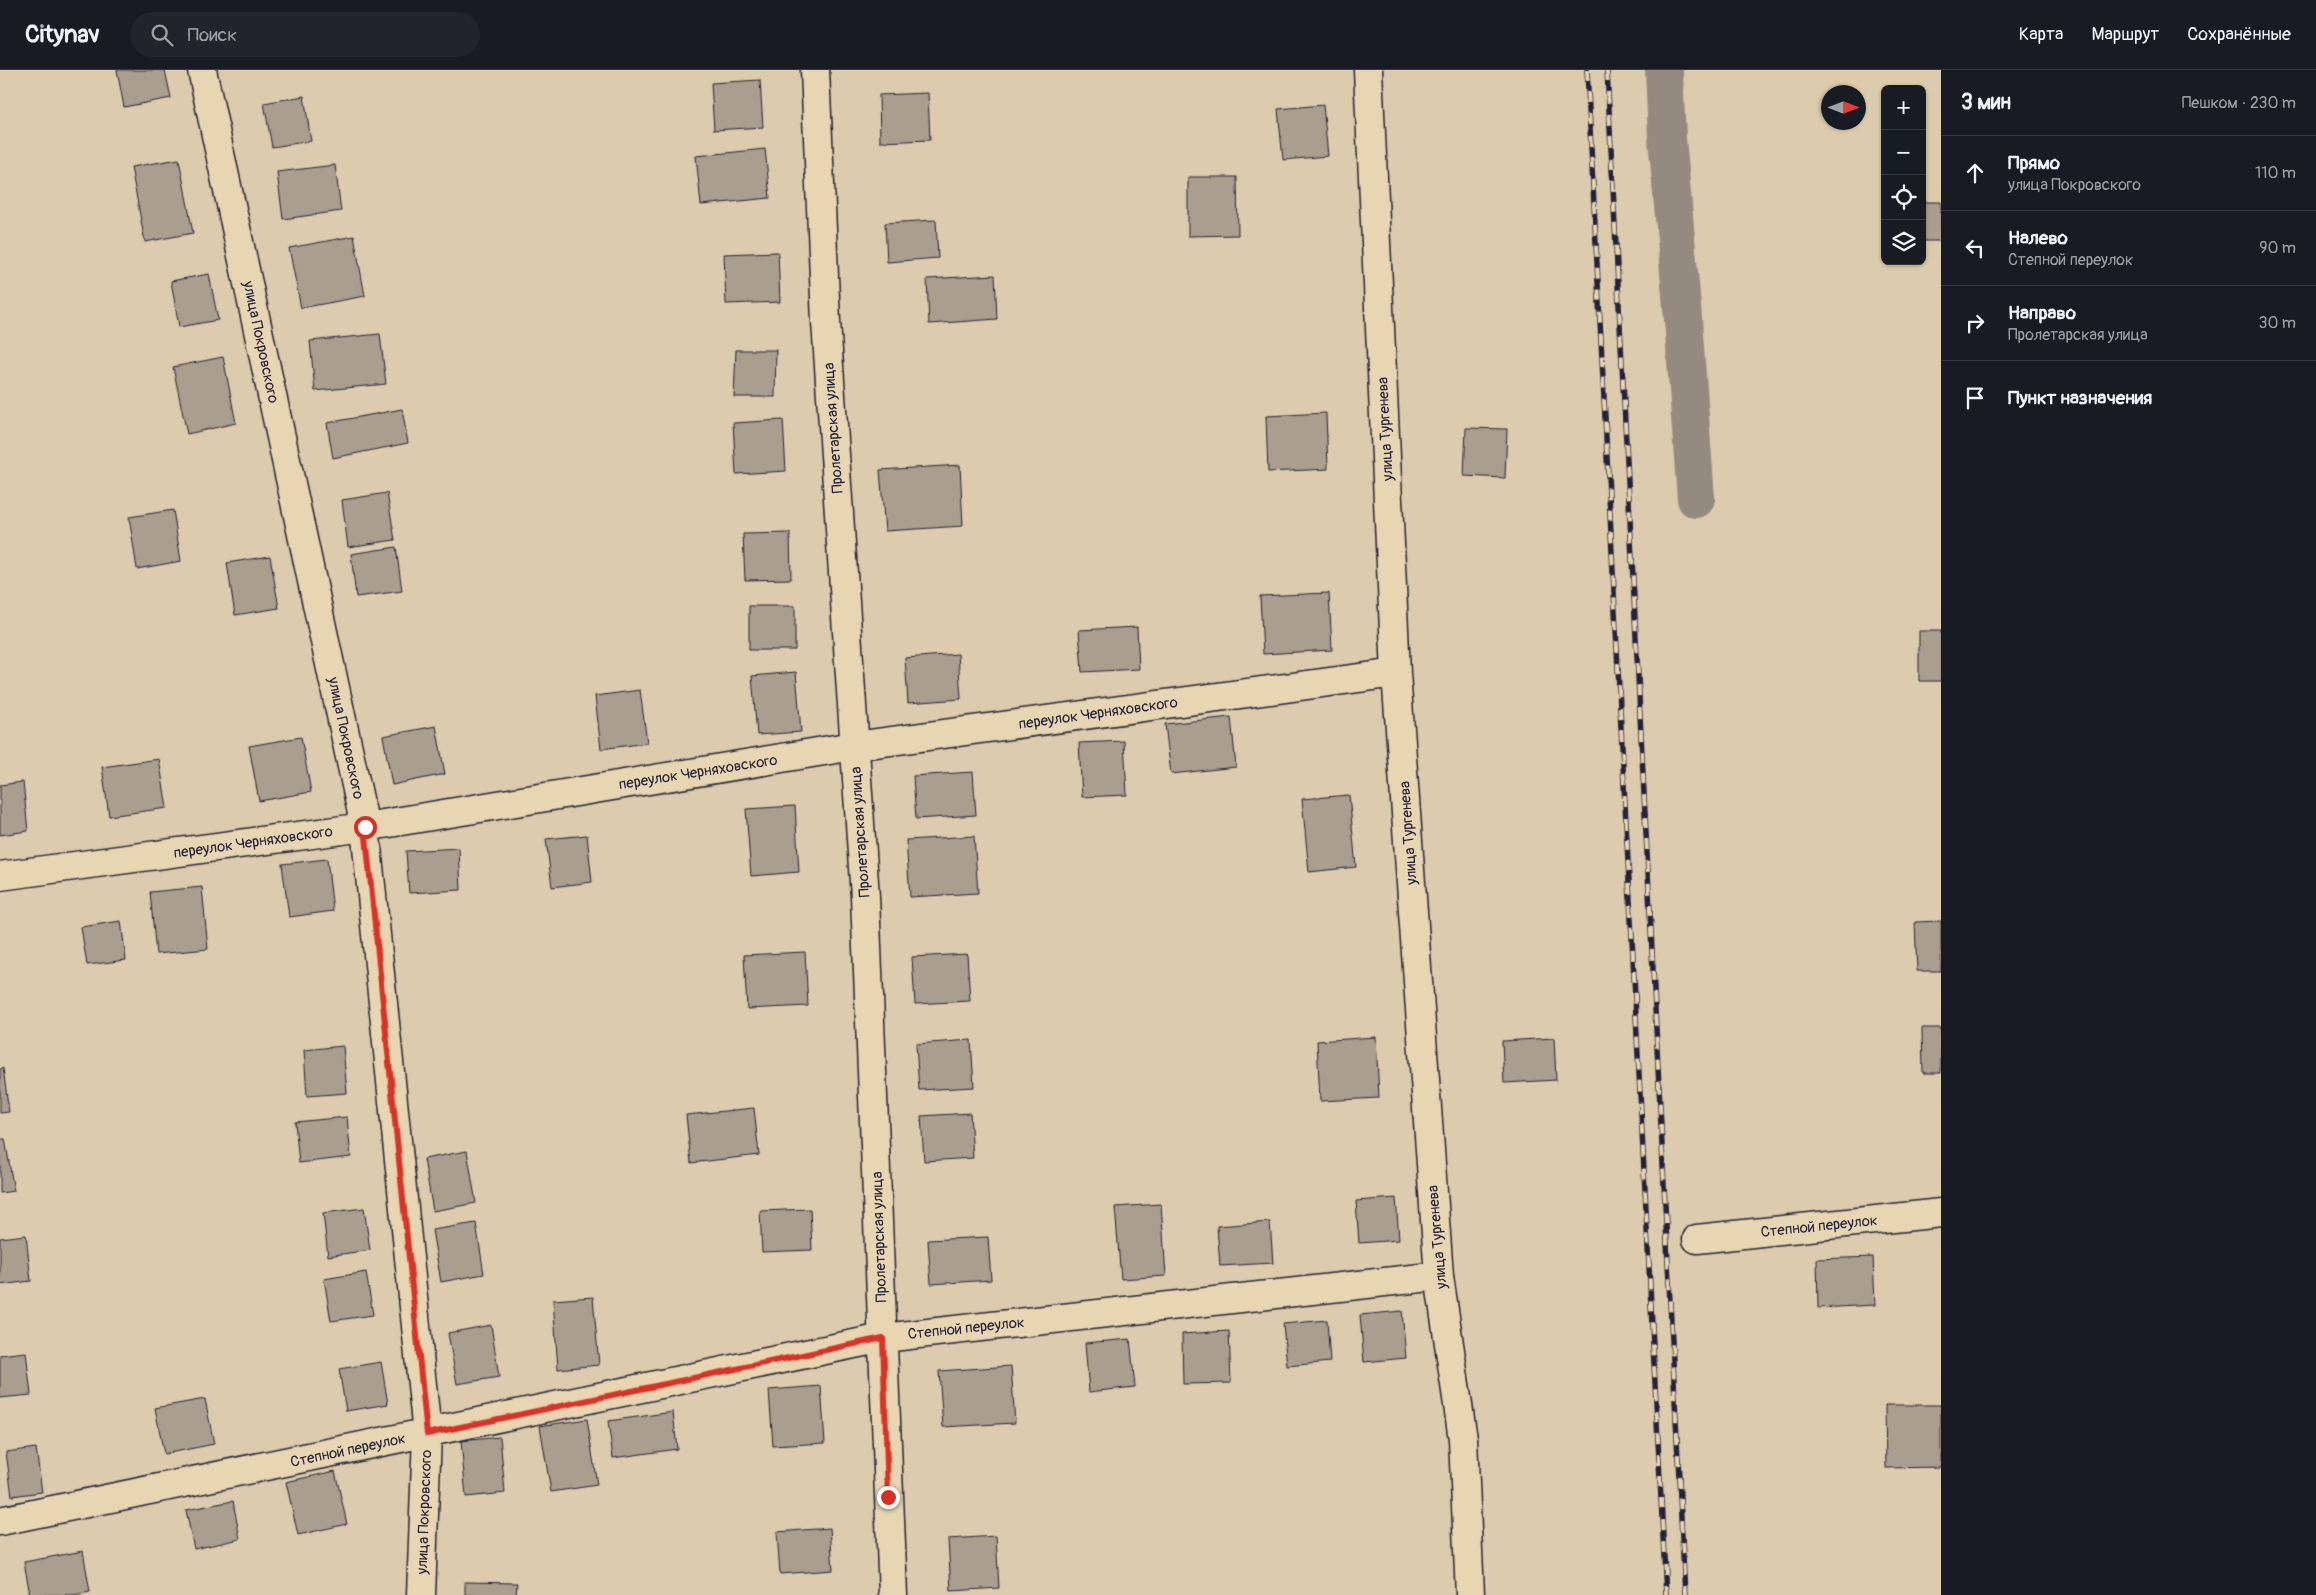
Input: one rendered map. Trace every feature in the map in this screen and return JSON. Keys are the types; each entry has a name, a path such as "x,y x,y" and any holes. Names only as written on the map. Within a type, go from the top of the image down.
{"street":[{"name":"улица Покровского","path":"202,70 365,827 427,1434 421,1595"},
{"name":"Пролетарская улица","path":"815,70 826,322 866,898 893,1595"},
{"name":"улица Тургенева","path":"1368,70 1396,673 1439,1276 1462,1439 1470,1595"},
{"name":"переулок Черняховского","path":"0,876 365,827 854,746 1396,673"},
{"name":"Степной переулок","path":"1697,1239 1941,1213"},
{"name":"Степной переулок","path":"0,1521 883,1338 1439,1276"}],"building":[{"path":"117,70 165,70 171,98 124,107"},
{"path":"760,80 763,127 714,130 711,83"},
{"path":"928,93 930,140 880,142 879,95"},
{"path":"304,96 311,141 272,147 264,103"},
{"path":"1323,105 1328,156 1283,160 1278,109"},
{"path":"765,149 770,198 701,205 696,156"},
{"path":"179,159 193,233 145,242 131,167"},
{"path":"335,165 341,211 283,219 277,172"},
{"path":"1188,177 1237,177 1238,235 1188,236"},
{"path":"1926,202 1941,202 1941,241 1926,241"},
{"path":"936,220 938,258 887,262 885,223"},
{"path":"354,236 365,296 301,308 289,248"},
{"path":"778,252 780,302 726,304 724,254"},
{"path":"209,274 218,320 179,327 171,281"},
{"path":"995,275 997,319 929,324 927,279"},
{"path":"380,334 386,384 315,391 310,341"},
{"path":"736,350 776,350 775,397 734,397"},
{"path":"223,357 236,423 187,434 173,367"},
{"path":"402,409 408,443 333,458 327,423"},
{"path":"1326,413 1328,469 1268,472 1266,416"},
{"path":"783,420 786,471 736,474 733,423"},
{"path":"1466,428 1507,429 1505,478 1464,476"},
{"path":"960,465 963,526 885,531 880,470"},
{"path":"387,493 395,540 348,547 342,500"},
{"path":"173,510 181,561 137,569 129,517"},
{"path":"790,533 791,579 745,580 743,534"},
{"path":"396,547 402,591 356,597 351,554"},
{"path":"270,556 279,608 235,615 227,563"},
{"path":"1329,593 1332,650 1263,654 1260,596"},
{"path":"749,606 795,606 795,650 749,650"},
{"path":"1137,627 1139,669 1082,672 1079,630"},
{"path":"1919,631 1941,631 1941,681 1919,681"},
{"path":"958,654 961,699 908,703 905,658"},
{"path":"796,672 801,732 757,735 752,676"},
{"path":"640,690 647,743 601,749 595,696"},
{"path":"1231,717 1236,767 1171,774 1165,724"},
{"path":"436,726 445,774 392,785 383,736"},
{"path":"301,737 311,792 259,801 249,746"},
{"path":"1124,741 1127,795 1082,797 1079,743"},
{"path":"159,759 167,808 109,816 102,767"},
{"path":"973,772 976,815 916,819 913,776"},
{"path":"23,782 28,831 0,835 0,785"},
{"path":"1349,795 1356,867 1309,872 1302,799"},
{"path":"795,806 799,872 751,876 746,809"},
{"path":"587,835 592,882 552,887 546,839"},
{"path":"974,836 978,893 910,897 906,840"},
{"path":"459,848 461,890 409,893 406,851"},
{"path":"327,859 333,911 289,917 282,864"},
{"path":"202,887 208,949 156,954 150,892"},
{"path":"121,921 126,960 87,965 81,927"},
{"path":"1941,921 1941,971 1917,971 1915,922"},
{"path":"805,952 808,1006 747,1009 744,955"},
{"path":"967,954 970,1001 915,1004 912,957"},
{"path":"1922,1028 1941,1028 1941,1073 1923,1073"},
{"path":"1376,1037 1379,1098 1320,1101 1317,1041"},
{"path":"1554,1038 1556,1080 1504,1083 1502,1041"},
{"path":"971,1040 974,1087 919,1090 916,1044"},
{"path":"343,1046 347,1093 307,1096 304,1050"},
{"path":"3,1068 9,1112 0,1113 0,1069"},
{"path":"754,1108 759,1155 691,1163 686,1115"},
{"path":"970,1113 973,1158 924,1161 921,1116"},
{"path":"347,1117 351,1157 299,1163 295,1122"},
{"path":"0,1139 5,1139 14,1191 0,1193"},
{"path":"467,1151 476,1203 433,1211 424,1159"},
{"path":"1396,1198 1399,1240 1359,1243 1356,1201"},
{"path":"1161,1204 1166,1276 1121,1279 1115,1207"},
{"path":"364,1208 370,1250 328,1256 323,1213"},
{"path":"810,1209 812,1250 762,1252 760,1211"},
{"path":"1270,1222 1273,1263 1220,1266 1217,1226"},
{"path":"476,1223 484,1274 441,1282 432,1230"},
{"path":"26,1235 31,1281 0,1285 0,1238"},
{"path":"988,1237 991,1280 931,1284 928,1240"},
{"path":"1873,1257 1875,1305 1818,1308 1817,1259"},
{"path":"366,1272 373,1315 331,1321 324,1279"},
{"path":"593,1297 599,1365 558,1369 553,1300"},
{"path":"1402,1311 1406,1358 1364,1362 1360,1315"},
{"path":"1327,1320 1330,1362 1287,1366 1283,1324"},
{"path":"491,1325 499,1377 457,1384 448,1333"},
{"path":"1229,1331 1231,1383 1183,1384 1182,1334"},
{"path":"1130,1339 1135,1387 1089,1392 1085,1343"},
{"path":"26,1352 31,1395 0,1398 0,1355"},
{"path":"381,1362 388,1404 346,1411 339,1369"},
{"path":"1011,1366 1015,1423 943,1427 939,1371"},
{"path":"821,1386 825,1443 773,1446 769,1390"},
{"path":"205,1399 214,1444 164,1454 155,1408"},
{"path":"1885,1405 1941,1405 1941,1467 1886,1468"},
{"path":"673,1412 677,1449 613,1458 608,1421"},
{"path":"587,1419 597,1485 551,1492 540,1426"},
{"path":"500,1437 505,1493 466,1497 461,1441"},
{"path":"36,1448 42,1492 12,1496 6,1452"},
{"path":"335,1471 347,1524 298,1535 286,1482"},
{"path":"233,1501 240,1539 194,1549 186,1510"},
{"path":"830,1528 833,1570 780,1574 777,1532"},
{"path":"996,1536 999,1588 951,1591 948,1539"},
{"path":"83,1551 90,1592 73,1595 30,1595 24,1562"},
{"path":"465,1582 517,1583 516,1595 465,1595"}],"waterway":[{"path":"1664,70 1667,138 1696,499"}],"railway":[{"path":"1587,70 1666,1595"},
{"path":"1607,70 1685,1595"}],"route":[{"path":"365,827 427,1434 883,1338 888,1497"}]}
